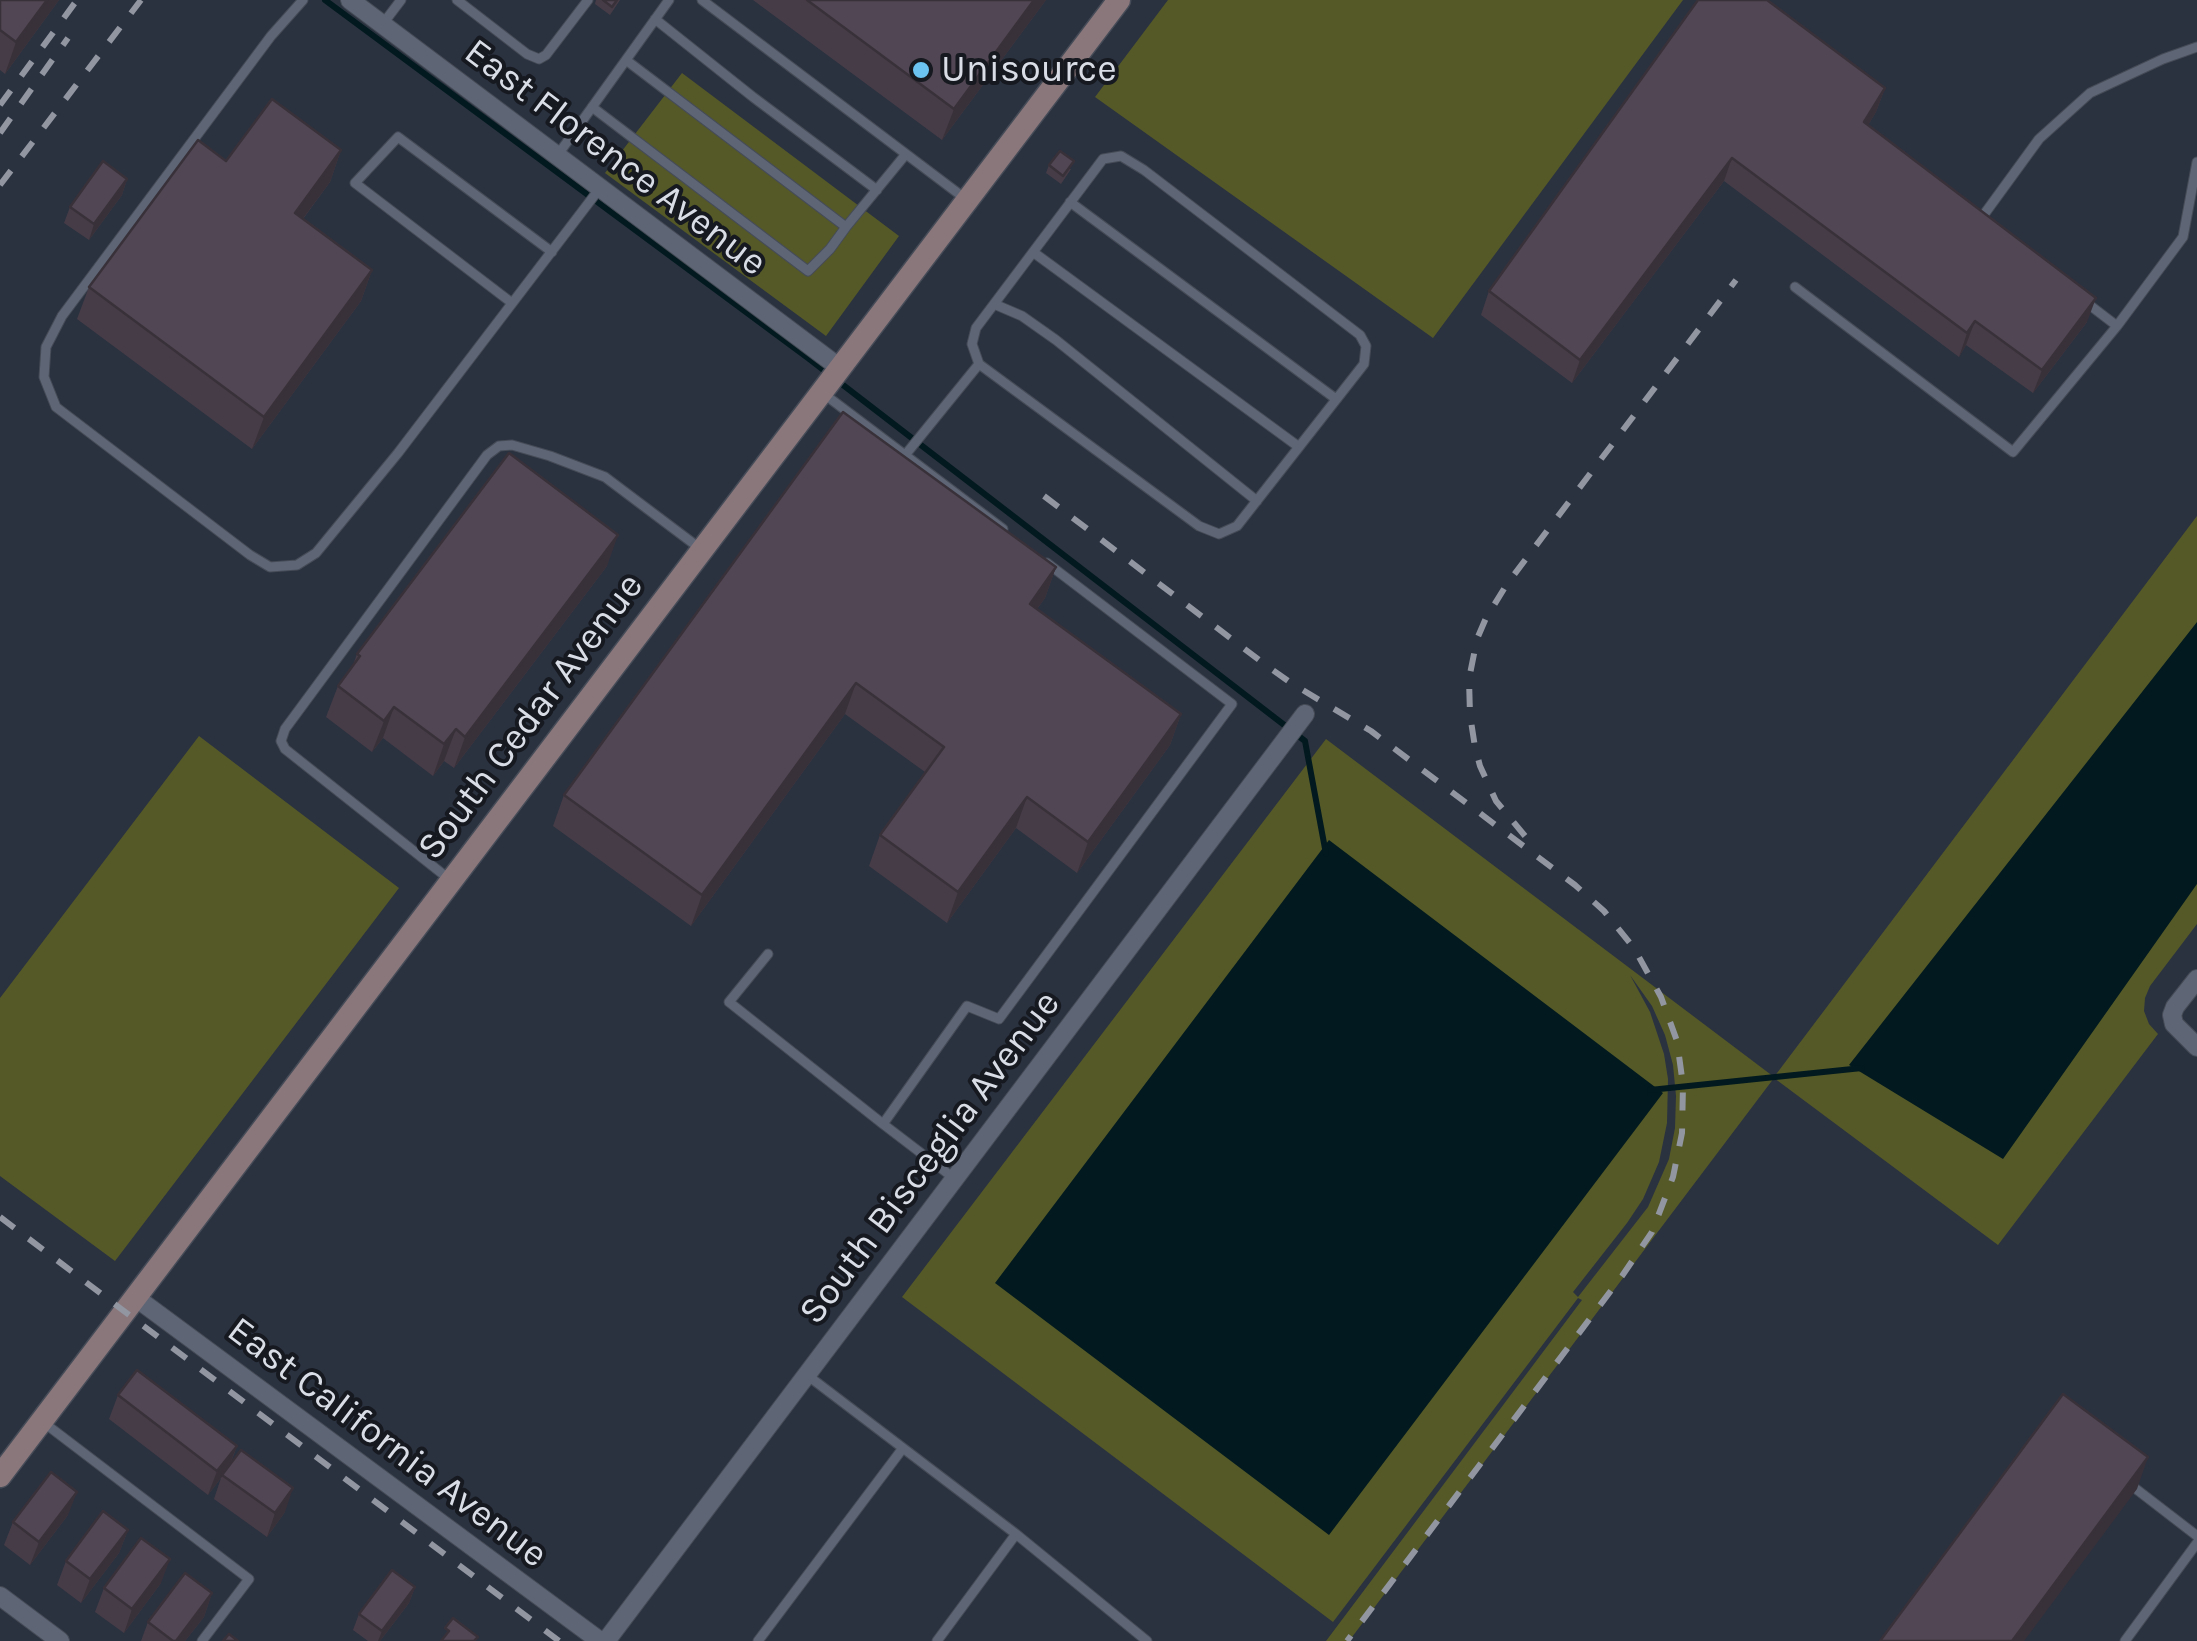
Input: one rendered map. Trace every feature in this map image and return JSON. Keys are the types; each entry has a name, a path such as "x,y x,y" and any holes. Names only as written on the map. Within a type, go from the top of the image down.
{"main road":[{"name":"South Cedar Avenue","path":"0,1476 1119,0"}],"street":[{"name":"East Florence Avenue","path":"350,0 840,368"},
{"name":"South Bisceglia Avenue","path":"603,1641 1305,714"},
{"path":"2193,1044 2174,1024 2172,1016 2197,979"},
{"name":"East California Avenue","path":"136,1297 603,1641"},
{"path":"0,1596 60,1641"}],"lane":[{"path":"303,0 270,36 62,316 46,347 44,376 56,406 250,555 270,567 297,565 316,553 600,188"},
{"path":"382,24 401,0"},
{"path":"457,0 540,60 588,0"},
{"path":"558,156 668,0"},
{"path":"702,0 968,201"},
{"path":"655,19 878,190"},
{"path":"1994,231 1979,219 2038,139 2090,93 2197,47"},
{"path":"626,60 846,228"},
{"path":"592,107 808,271 906,154"},
{"path":"512,304 356,183 398,137 552,252"},
{"path":"1122,156 1360,336 1366,346 1364,364 1237,526 1218,534 1199,526 979,364 972,344 976,328 1033,252 1102,159 1122,156"},
{"path":"1795,287 2013,452 2117,326 2182,237 2197,162"},
{"path":"1070,202 1336,398"},
{"path":"1033,252 1299,447"},
{"path":"2071,291 2117,326"},
{"path":"994,304 1022,316 1056,340 1257,501"},
{"path":"906,454 979,364"},
{"path":"822,392 1013,536"},
{"path":"452,880 285,749 281,741 285,730 487,455 500,446 512,446 605,477 702,550"},
{"path":"883,1124 967,1006 999,1019 1232,704 1044,560"},
{"path":"768,954 729,1002 955,1179"},
{"path":"807,1375 1016,1534 1147,1641"},
{"path":"41,1420 249,1580 202,1641"},
{"path":"758,1641 903,1448"},
{"path":"2122,1478 2197,1540 2125,1641"},
{"path":"937,1641 1016,1534"}],"green space":[{"path":"1168,0 1683,0 1433,338 1095,97"},
{"path":"682,73 899,236 826,336 605,173"},
{"path":"2197,516 2197,924 2145,998 2144,1011 2158,1034 1998,1245 1774,1078 1349,1641 1326,1641 1582,1300 1578,1298 1333,1622 902,1297 1326,739 1774,1077","holes":["1630,975 1652,1006 1673,1065 1675,1128 1669,1159 1648,1207 1578,1297 1573,1292 1643,1199 1659,1162 1667,1123 1668,1079 1650,1012"]},
{"path":"199,736 399,888 115,1261 0,1176 0,998"}],"shaded area":[{"path":"2197,622 2197,884 2003,1159 1849,1065"},
{"path":"1329,840 1663,1093 1329,1535 995,1283"}],"building":[{"path":"0,0 47,0 16,42 0,30"},
{"name":"Unisource","path":"807,0 1034,0 954,109"},
{"path":"1698,0 1767,0 1885,88 1864,122 2096,298 2042,370 1975,321 1967,333 1732,158 1580,360 1489,291"},
{"path":"272,99 341,150 295,213 372,270 264,417 89,287 198,140 226,161"},
{"path":"1060,151 1074,161 1063,176 1049,165"},
{"path":"103,161 127,179 94,224 70,207"},
{"path":"843,412 1056,567 1030,604 1181,714 1088,842 1027,797 958,892 880,835 944,747 856,683 702,895 564,795"},
{"path":"509,453 618,535 465,737 456,729 444,744 394,707 384,721 338,686 360,656 357,654"},
{"path":"137,1370 237,1446 217,1471 118,1395"},
{"path":"2063,1394 2148,1457 2012,1641 1880,1641"},
{"path":"241,1450 293,1488 275,1513 222,1475"},
{"path":"51,1472 77,1492 39,1542 13,1522"},
{"path":"103,1511 128,1530 90,1579 66,1561"},
{"path":"141,1538 170,1559 132,1609 104,1588"},
{"path":"392,1570 415,1587 382,1631 359,1614"},
{"path":"185,1573 212,1593 173,1641 148,1622"},
{"path":"453,1618 478,1637 474,1641 441,1641"}],"waterway":[{"path":"325,0 808,358 1305,741 1326,854"},
{"path":"1650,1090 1862,1068"}],"railway":[{"path":"0,105 77,0"},
{"path":"0,185 141,0"},
{"path":"0,133 68,38"},
{"path":"1525,836 1496,801 1475,747 1469,679 1477,639 1507,584 1736,280"},
{"path":"1044,496 1267,666 1371,731 1575,885 1604,911 1634,948 1661,997 1677,1041 1683,1085 1682,1133 1673,1177 1652,1232 1347,1641"},
{"path":"0,1217 559,1641"}],"place":[{"name":"Unisource","path":"921,70"}]}
